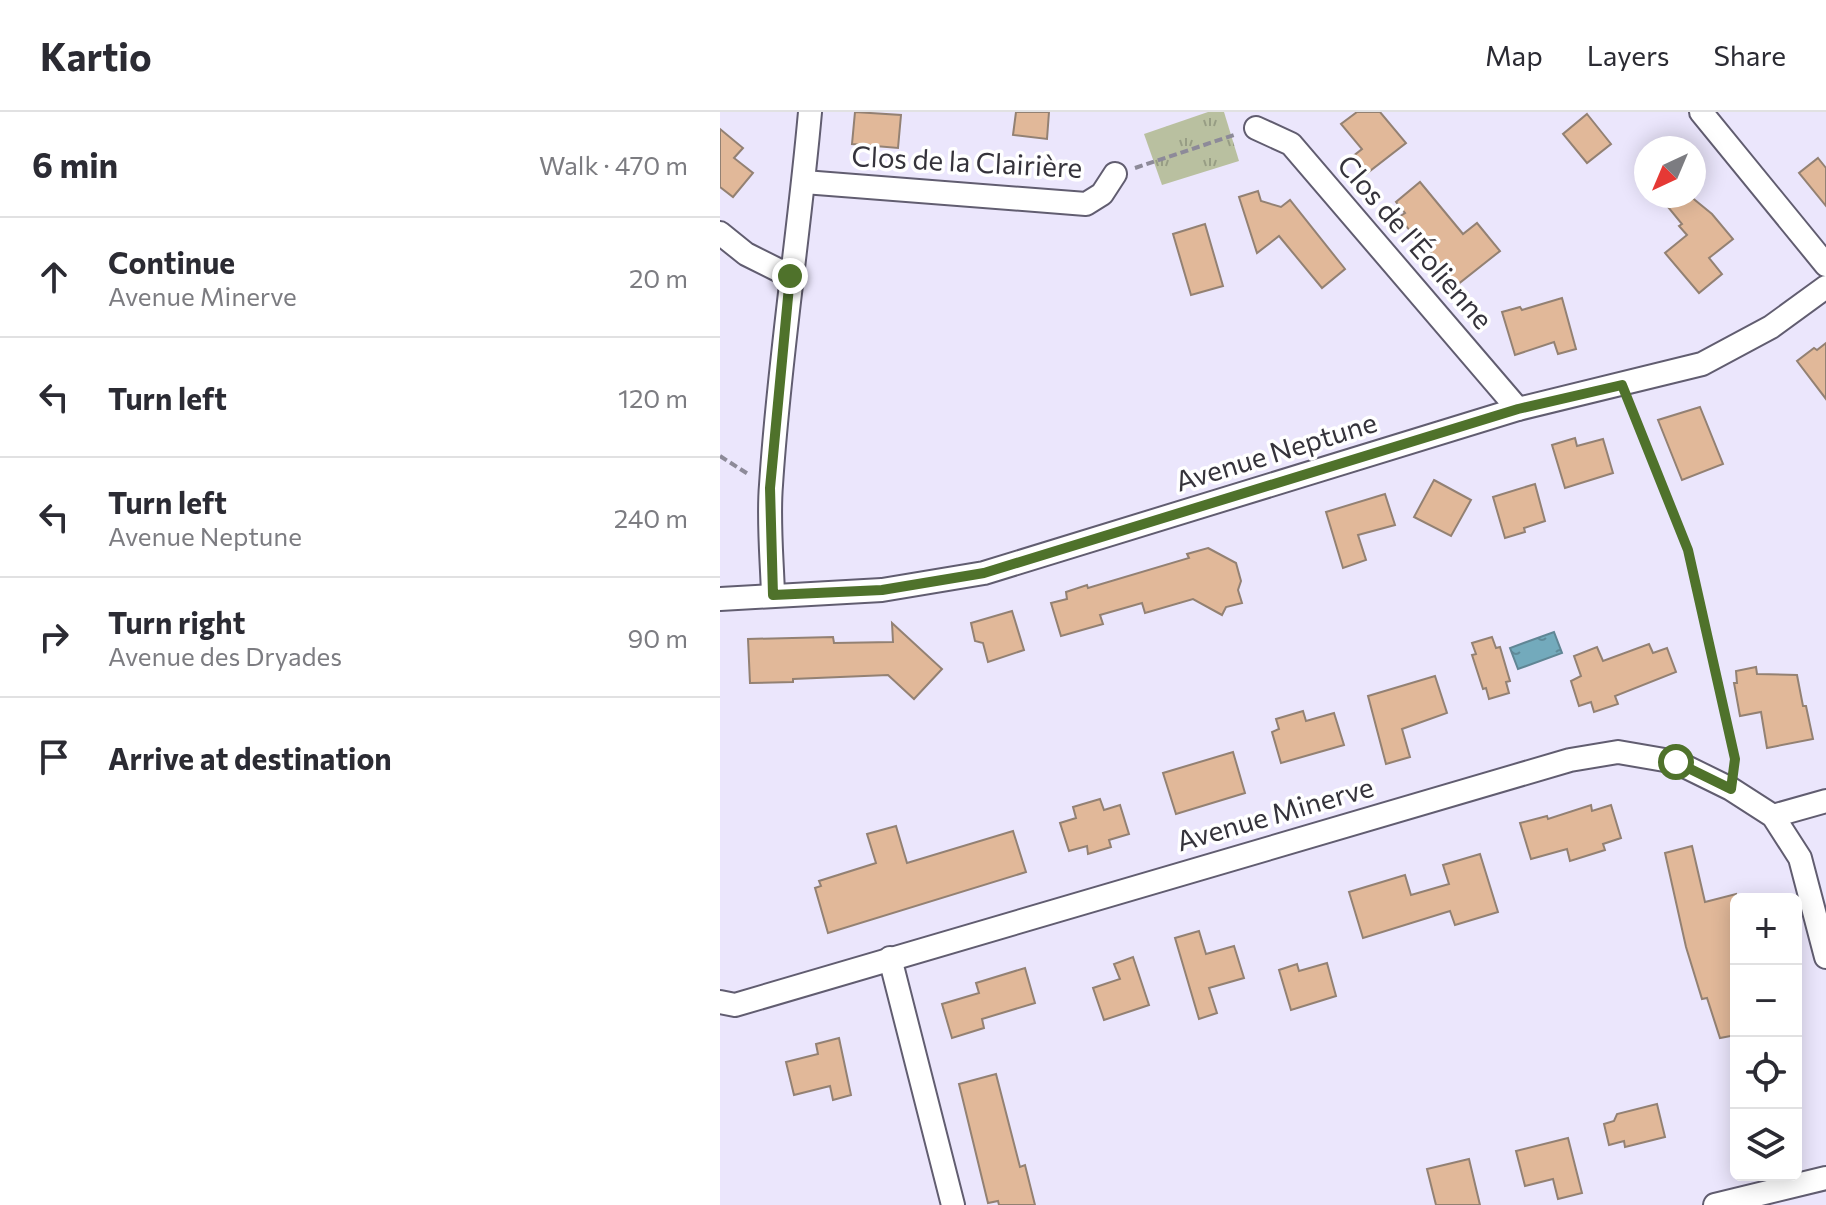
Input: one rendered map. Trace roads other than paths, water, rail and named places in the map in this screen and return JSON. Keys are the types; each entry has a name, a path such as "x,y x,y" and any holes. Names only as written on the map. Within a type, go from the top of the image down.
{"street":[{"path":"773,595 770,488 790,276 804,182 810,112"},
{"path":"1701,112 1826,265"},
{"name":"Clos de l'Éolienne","path":"1256,128 1291,144 1518,409"},
{"name":"Clos de la Clairière","path":"804,182 1086,204 1102,194 1115,174"},
{"path":"720,233 746,254 790,276"},
{"name":"Avenue Neptune","path":"720,599 882,590 984,573 1518,409 1702,364 1771,327 1826,287"},
{"name":"Avenue Minerve","path":"725,1010 890,958 1570,760 1618,752 1676,762 1731,789 1773,816"},
{"path":"1826,801 1773,816 1800,858 1826,957"},
{"path":"890,958 953,1205"},
{"path":"1715,1205 1826,1178"}],"water":[{"path":"1554,632 1562,653 1518,669 1510,648"}]}
